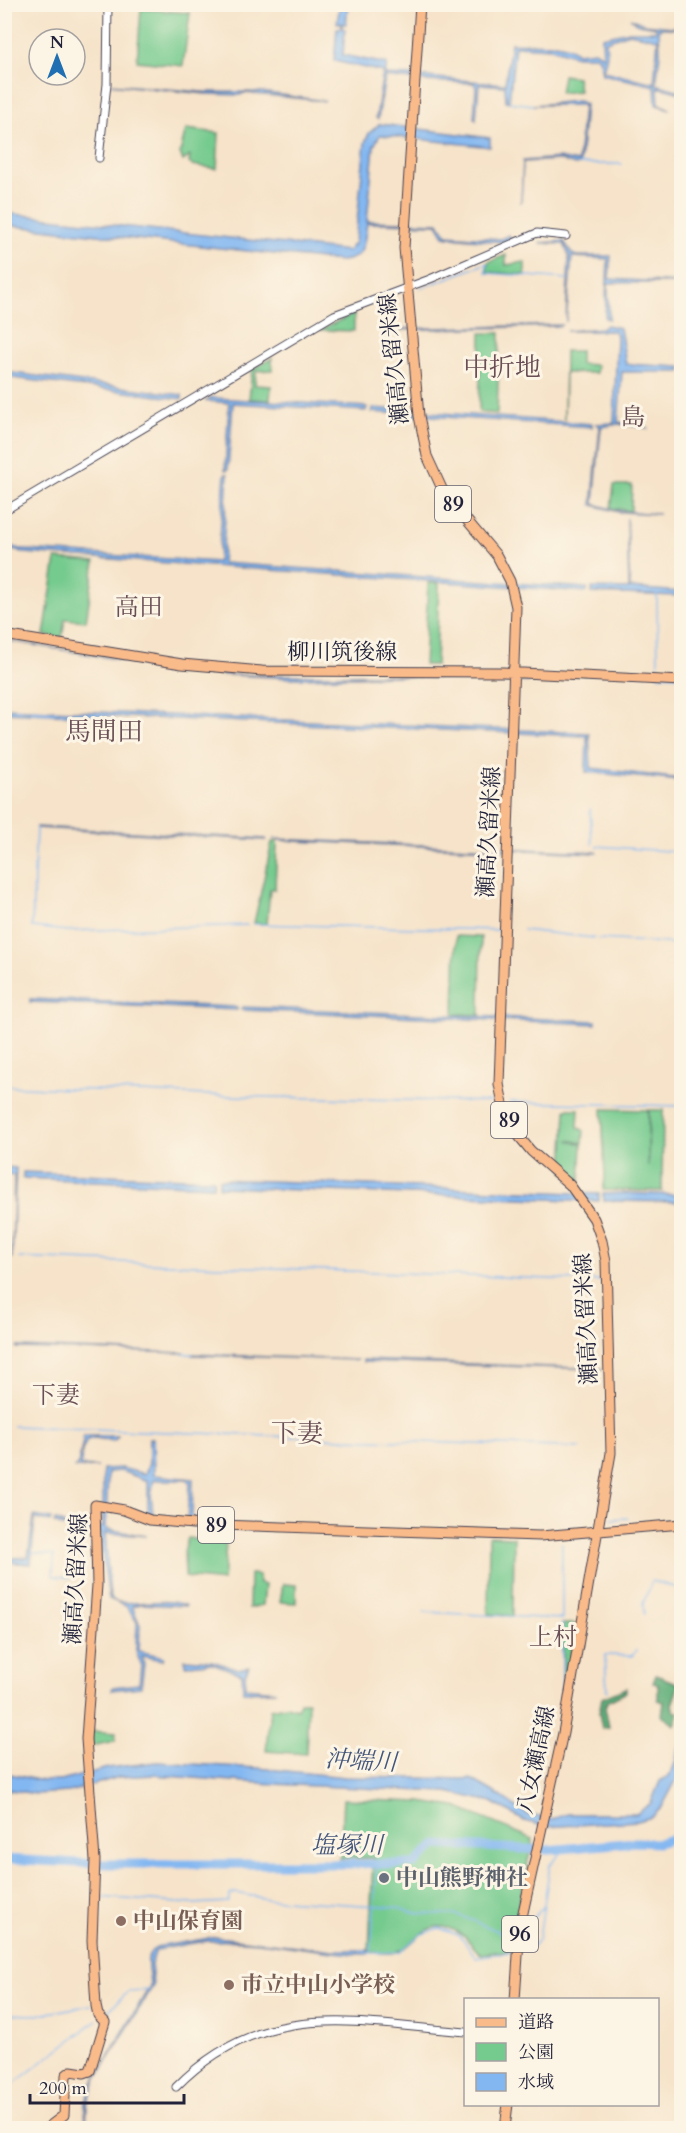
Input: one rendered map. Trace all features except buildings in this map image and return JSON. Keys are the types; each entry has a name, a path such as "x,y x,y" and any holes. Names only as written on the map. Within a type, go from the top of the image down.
{"main road":[{"name":"瀬高久留米線","path":"47,2128 64,2115 66,2075 71,2071 88,2072 95,2062 105,2022 96,2006 92,1940 95,1860 87,1719 97,1585 95,1505 124,1510 150,1520 193,1524 540,1536 598,1529 611,1453 606,1261 594,1219 576,1192 531,1151 508,1118 499,1084 517,620 511,585 497,556 444,493 427,456 418,413 406,287 405,218 420,4"},
{"name":"柳川筑後線","path":"4,635 219,668 262,671 681,681"},
{"name":"89","path":"598,1529 681,1524"},
{"name":"八女瀬高線","path":"515,1998 520,1926 554,1778 598,1529"},
{"path":"505,2128 507,2106"}],"street":[{"path":"99,158 107,82 108,4"},
{"path":"4,512 334,315 537,233 566,236"},
{"path":"176,2087 202,2063 233,2043 264,2030 295,2023 329,2022 464,2032"}],"green space":[{"path":"141,9 190,13 183,66 137,61"},
{"path":"563,75 577,77 579,91 560,93"},
{"path":"186,129 219,133 217,169 192,165 189,163 190,156 183,161 180,153"},
{"path":"506,255 506,265 525,262 525,275 487,272 488,262"},
{"path":"354,314 354,331 319,330"},
{"path":"481,333 500,333 497,414 479,412"},
{"path":"565,351 580,351 580,364 597,365 596,373 565,373 564,420"},
{"path":"272,358 272,370 256,371 255,385 271,386 270,400 249,399 252,370"},
{"path":"614,485 632,485 631,511 611,508"},
{"path":"56,559 95,562 86,621 65,619 62,639 44,635"},
{"path":"428,583 439,583 436,665 424,665"},
{"path":"272,842 277,842 275,889 270,889 267,924 254,923"},
{"path":"456,936 481,937 480,1015 454,1014"},
{"path":"566,1109 579,1109 578,1127 584,1131 583,1143 568,1140 582,1144 580,1186 563,1171"},
{"path":"602,1109 648,1110 648,1167 649,1110 663,1110 662,1191 603,1190 605,1178"},
{"path":"489,1536 514,1537 513,1616 488,1614"},
{"path":"188,1538 226,1544 223,1581 185,1577 184,1551"},
{"path":"250,1574 259,1575 259,1583 265,1585 263,1605 249,1608"},
{"path":"283,1584 296,1585 296,1603 280,1602"},
{"path":"563,1624 575,1624 565,1695 563,1695"},
{"path":"656,1675 679,1684 672,1705 674,1711 679,1713 675,1725 662,1716 664,1702 658,1700 658,1684 653,1683"},
{"path":"626,1688 626,1692 607,1702 605,1708 609,1727 602,1728 599,1713 602,1698"},
{"path":"300,1702 308,1702 306,1754 266,1751 270,1709 287,1706 297,1709"},
{"path":"90,1731 116,1733 115,1741 92,1746"},
{"path":"343,1799 420,1802 456,1807 533,1839 518,1908 512,1950 481,1954 461,1934 439,1926 423,1933 402,1950 393,1953 369,1952 373,1858 340,1858"}],"water":[{"path":"340,5 348,5 346,24 342,24 342,28 345,29 343,55 387,64 385,75 412,76 412,80 385,77 378,119 376,118 383,72 334,61 337,28 341,28 341,23 337,23"},
{"path":"630,18 645,24 681,28 659,28 660,54 656,84 681,91 681,93 658,87 659,104 670,109 656,105 655,86 602,74 600,60 596,56 576,56 551,48 515,46 509,102 506,101 505,86 479,84 476,120 474,118 476,88 474,83 422,81 423,77 426,77 505,84 511,43 555,44 577,53 595,51 603,56 602,37 629,31 656,31 656,27 638,24","holes":["629,33 658,39 654,83 603,71 607,55 606,41"]},
{"path":"110,84 202,92 261,92 325,101 244,93 240,95 206,94"},
{"path":"578,101 585,104 580,164 575,165 560,160 523,162 521,203 523,161 559,158 578,162 583,105 533,105"},
{"path":"380,124 490,138 490,147 380,135 374,146 367,221 439,223 447,235 501,239 509,235 511,239 502,242 444,236 437,224 367,223 364,244 359,254 354,258 340,261 5,225 5,213 348,251 355,242 365,143 369,133"},
{"path":"564,241 572,254 577,256 611,256 609,279 681,283 608,283 609,319 605,318 608,259 572,257 566,322 569,256 564,244 539,243"},
{"path":"606,325 620,328 626,364 681,367 681,372 622,372 618,422 649,428 619,424 601,427 594,504 619,511 659,514 618,512 592,505 600,427 596,424 614,423 617,336 615,331 566,331 603,328"},
{"path":"560,326 391,330 391,329"},
{"path":"5,372 182,395 182,399 5,377"},
{"path":"211,397 367,407 366,411 233,403 228,470 225,470 229,403 206,401"},
{"path":"373,408 592,424 592,427 371,412"},
{"path":"225,474 228,474 222,563 587,588 587,592 24,553 5,548 4,545 25,550 218,562"},
{"path":"627,518 630,588 681,592 681,596 592,593 592,588 629,589"},
{"path":"4,640 168,667 151,665"},
{"path":"168,667 234,675 389,675 529,682 398,676 292,678 210,674"},
{"path":"4,708 589,733 591,768 681,779 681,781 586,772 587,736 5,712"},
{"path":"36,828 266,839 266,840"},
{"path":"273,839 597,852 597,853 291,841"},
{"path":"30,999 237,1007 237,1010 30,1002"},
{"path":"242,1007 596,1021 596,1024 241,1010"},
{"path":"5,1167 16,1168 12,1259 14,1175 5,1174"},
{"path":"23,1172 214,1179 213,1186 23,1178"},
{"path":"219,1179 599,1194 599,1201 219,1187"},
{"path":"603,1194 681,1195 681,1202 604,1201"},
{"path":"17,1347 185,1353 17,1348"},
{"path":"192,1354 358,1360 192,1355"},
{"path":"363,1360 603,1369 363,1362"},
{"path":"84,1436 118,1436 114,1441 95,1438 87,1440 82,1451 81,1466 98,1467 75,1468 78,1465"},
{"path":"149,1438 153,1438 154,1475 193,1479 192,1517 198,1520 187,1519 190,1483 187,1480 154,1480 151,1494 153,1515 148,1515 148,1481 121,1471 108,1472 106,1529 147,1536 105,1533 110,1596 114,1601 122,1603 170,1602 186,1606 141,1604 132,1606 140,1625 139,1651 164,1657 163,1660 142,1656 144,1664 141,1687 112,1690 113,1687 139,1684 141,1665 136,1651 137,1622 126,1606 109,1599 99,1532 73,1531 54,1523 55,1520 73,1529 103,1527 103,1469 121,1468 145,1474 149,1463"},
{"path":"34,1516 51,1519 50,1522 35,1519 31,1564 5,1562 5,1559 28,1557"},
{"path":"185,1659 212,1661 239,1669 249,1666 245,1675 246,1688 276,1691 243,1692 242,1674 212,1663 186,1665"},
{"name":"沖端川","path":"681,1744 681,1771 662,1807 652,1817 638,1821 547,1827 524,1821 492,1802 447,1792 273,1784 154,1775 119,1777 69,1792 36,1794 5,1789 5,1773 43,1781 61,1781 108,1768 157,1762 258,1768 345,1777 471,1779 528,1815 552,1819 568,1814 636,1814 651,1803 660,1781 670,1774"},
{"path":"216,1937 334,1950 368,1950 368,1954 231,1940 197,1942 156,1950 151,1964 153,1986 97,2078 87,2105 86,2128 85,2104 94,2081 150,1986 149,1955 156,1947"}],"waterway":[{"path":"509,102 533,105"},
{"path":"579,164 622,164"},
{"path":"421,288 487,263 486,273 568,279"},
{"path":"657,595 658,675 682,676"},
{"path":"292,665 307,666"},
{"path":"590,809 592,844"},
{"path":"36,828 32,927 67,931 247,925"},
{"path":"596,846 682,852"},
{"path":"254,924 500,930"},
{"path":"523,930 594,938"},
{"path":"598,939 682,944"},
{"path":"4,1086 230,1096 497,1102"},
{"path":"510,1102 682,1106"},
{"path":"4,1257 10,1258"},
{"path":"19,1258 601,1281"},
{"path":"183,1354 193,1354"},
{"path":"13,1426 581,1448"},
{"path":"611,1519 628,1518"},
{"path":"677,1532 682,1533"},
{"path":"424,1612 562,1619 562,1543"},
{"path":"32,1553 54,1555 53,1576 71,1578"},
{"path":"644,1614 643,1604 652,1581 682,1589"},
{"path":"562,1623 562,1698"},
{"path":"607,1691 605,1655 632,1656 636,1650"},
{"name":"塩塚川","path":"4,1859 99,1864 414,1864 436,1845 549,1850 636,1842 658,1843 682,1836"},
{"path":"523,1949 534,1945 539,1938 550,1865 566,1847"},
{"path":"366,1953 371,1953 377,1863"},
{"path":"98,1897 192,1904 228,1902 230,1895 235,1893 268,1899 394,1907 421,1914 448,1914 464,1917 506,1935 516,1934"},
{"path":"523,1930 544,1906"},
{"path":"373,1953 399,1952 422,1934 440,1928 460,1936 476,1957 515,1951"},
{"path":"104,2015 129,1991 149,1990"},
{"path":"4,2014 37,2015 91,2005"},
{"path":"4,2091 97,2020"}],"place":[{"name":"中山熊野神社","path":"384,1878"},
{"name":"中山保育園","path":"121,1921"},
{"name":"市立中山小学校","path":"229,1985"}],"district":[{"name":"中折地","path":"502,367"},
{"name":"島","path":"633,417"},
{"name":"高田","path":"139,607"},
{"name":"馬間田","path":"104,731"},
{"name":"下妻","path":"56,1395"},
{"name":"下妻","path":"297,1433"},
{"name":"上村","path":"553,1637"}]}
